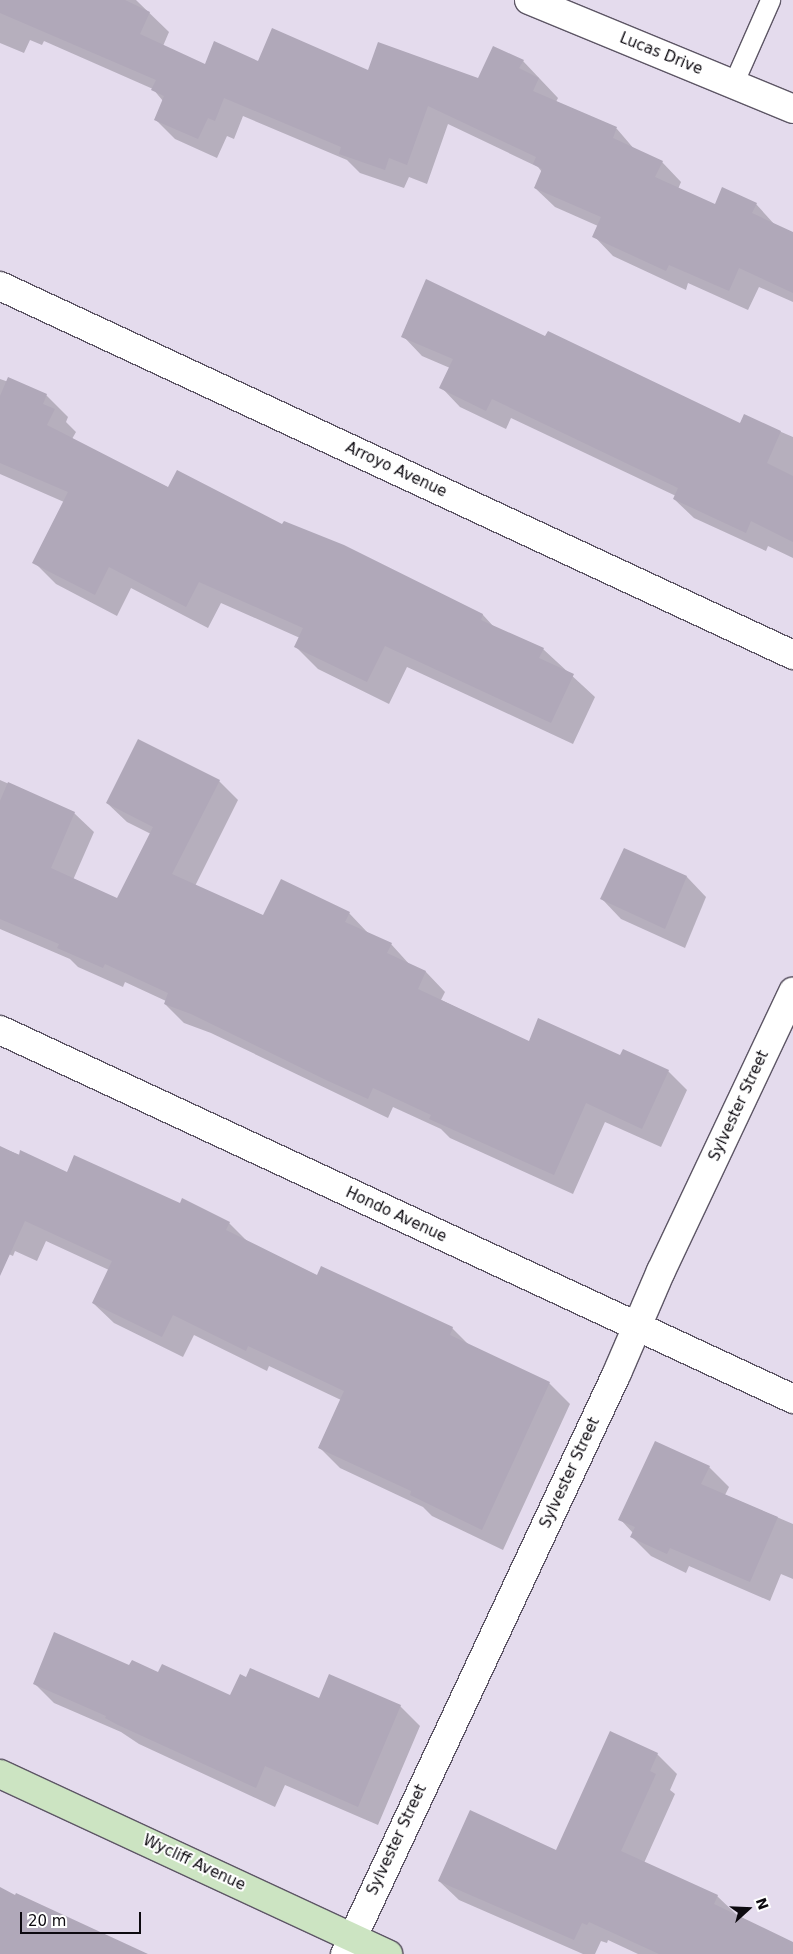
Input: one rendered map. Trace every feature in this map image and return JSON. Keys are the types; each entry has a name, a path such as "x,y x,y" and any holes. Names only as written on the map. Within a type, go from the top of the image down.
{"main road":[{"name":"Wycliff Avenue","path":"0,1774 348,1946 388,1954"}],"street":[{"name":"Lucas Drive","path":"529,0 793,110"},
{"name":"Arroyo Avenue","path":"0,286 793,655"},
{"name":"Sylvester Street","path":"348,1946 661,1271 793,992"},
{"name":"Hondo Avenue","path":"0,1030 793,1399"}],"lane":[{"path":"733,84 770,0"}],"building":[{"path":"0,0 125,0 150,12 140,34 205,64 214,41 258,61 272,28 368,70 378,42 478,78 493,46 524,60 519,68 539,78 533,91 617,127 613,138 663,161 655,177 715,204 722,187 757,203 752,213 793,232 793,293 739,268 729,291 669,265 666,271 592,237 601,217 534,188 542,169 533,164 536,157 428,106 407,165 389,158 385,170 339,154 341,147 224,98 215,121 208,118 198,139 154,120 164,96 151,90 156,80 0,13"},
{"path":"426,279 545,336 548,331 740,423 744,414 781,431 767,463 793,476 793,542 751,521 746,533 673,499 678,488 492,399 486,411 439,388 453,359 401,337"},
{"path":"8,377 47,394 43,404 55,409 47,425 168,487 177,470 282,524 284,521 344,545 483,614 481,620 544,648 539,658 574,674 551,723 385,646 367,682 294,647 303,628 199,582 186,607 109,567 95,595 32,563 68,492 0,463 0,396"},
{"path":"138,739 220,780 172,874 263,915 281,879 350,912 345,922 392,943 387,953 426,971 418,989 529,1041 538,1018 620,1055 623,1049 669,1070 642,1129 586,1103 554,1175 429,1119 431,1115 373,1088 368,1099 326,1080 191,1014 164,1004 168,993 105,964 103,968 57,948 59,944 0,919 0,801 8,782 75,812 51,868 117,898 153,827 106,803"},
{"path":"624,848 687,876 665,929 600,899"},
{"path":"0,1146 19,1155 20,1150 67,1172 74,1155 180,1203 182,1198 230,1222 226,1230 317,1275 321,1266 453,1327 450,1335 550,1382 482,1530 410,1495 411,1491 318,1448 344,1391 248,1346 246,1351 173,1315 162,1337 92,1303 112,1261 25,1221 0,1276"},
{"path":"655,1441 710,1466 701,1484 778,1517 750,1582 670,1548 667,1554 647,1545 630,1537 635,1527 618,1520"},
{"path":"54,1632 129,1665 132,1660 158,1672 162,1664 230,1695 240,1674 246,1677 250,1668 319,1698 329,1674 401,1705 358,1807 265,1766 256,1788 118,1725 105,1718 106,1716 33,1684"},
{"path":"610,1731 658,1753 650,1771 656,1774 621,1851 718,1895 714,1904 793,1942 793,1954 659,1954 589,1922 587,1925 582,1923 574,1940 438,1881 470,1810 556,1850"},
{"path":"0,1887 15,1895 16,1893 148,1954 0,1954"}]}
